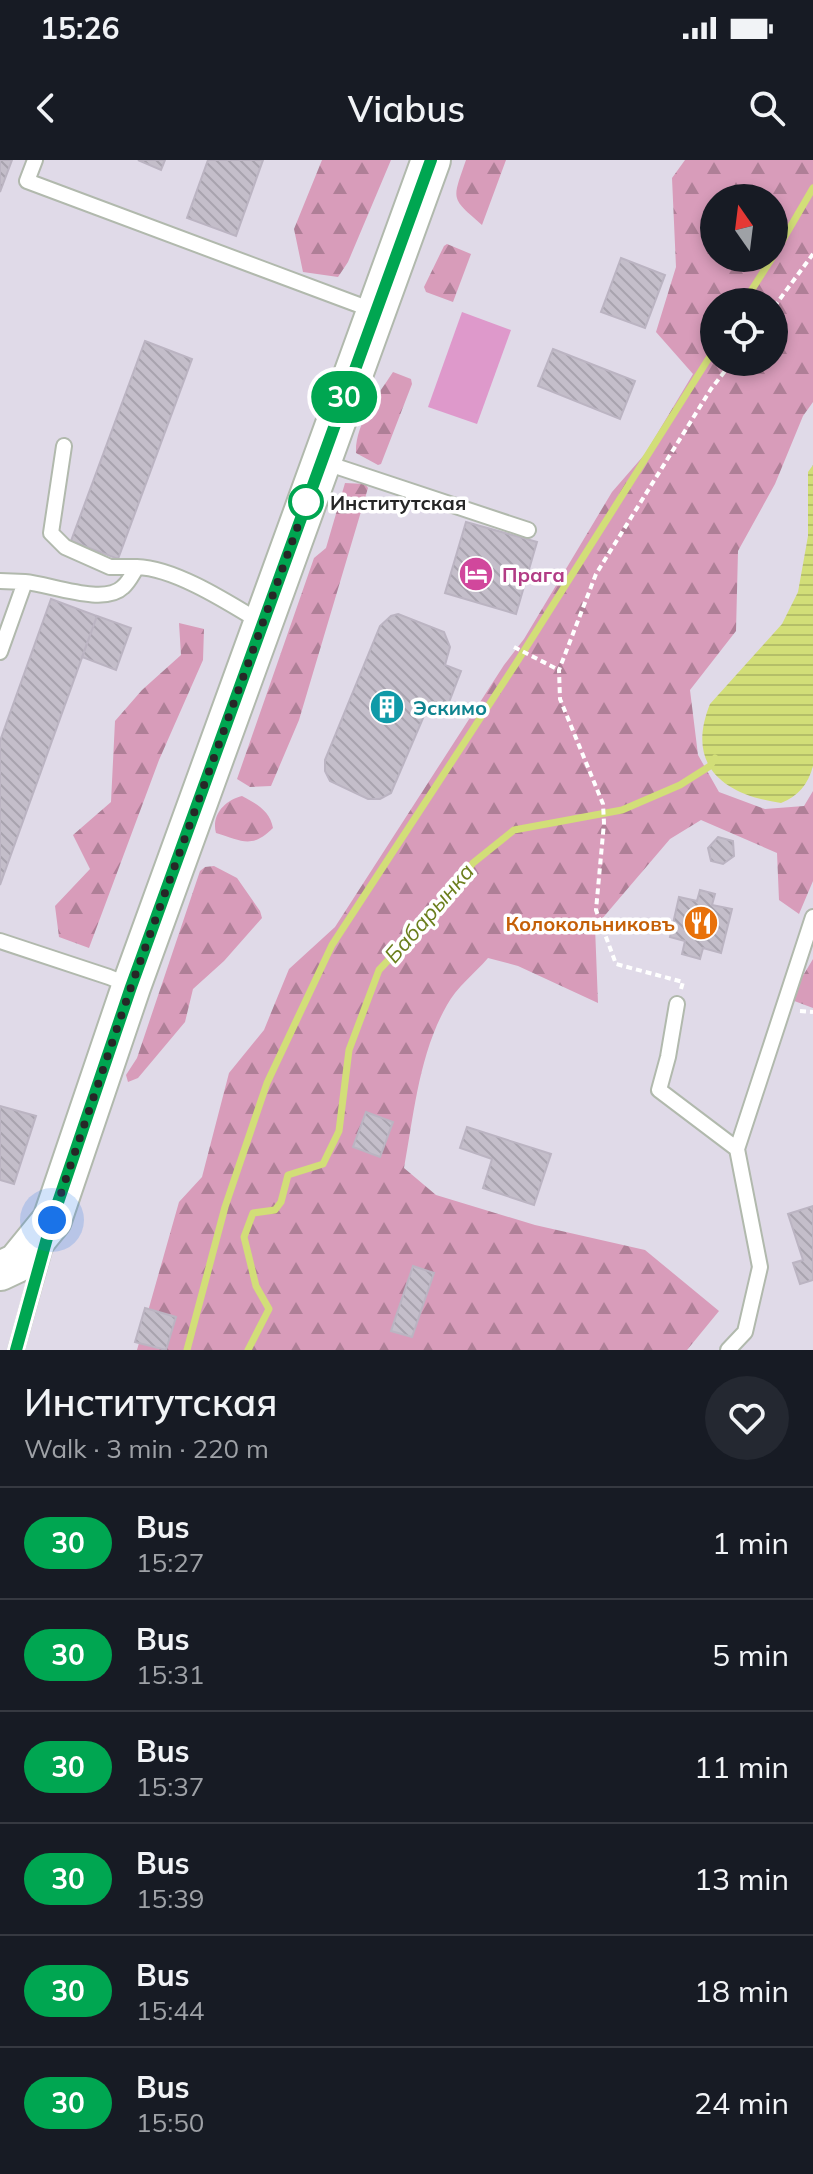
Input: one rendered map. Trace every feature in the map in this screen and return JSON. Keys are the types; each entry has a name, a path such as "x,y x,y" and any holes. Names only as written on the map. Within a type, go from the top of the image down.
{"street":[{"path":"0,1271 17,1263 52,1220 131,987 431,160"}],"lane":[{"path":"35,160 27,181 375,312"},
{"path":"64,446 51,533 65,547 110,567 150,567 214,594 263,624"},
{"path":"320,462 528,530"},
{"path":"0,581 43,583 91,595 109,596 122,589 137,567"},
{"path":"0,652 25,582"},
{"path":"728,1350 745,1332 760,1267 737,1149 813,917"},
{"path":"0,941 131,987"},
{"path":"677,1004 659,1090 737,1149"},
{"path":"16,1350 52,1220"}],"path":[{"path":"788,288 813,254"},
{"path":"677,1004 683,982 616,964 596,910 603,804 560,699 559,670 596,574 721,376"},
{"path":"516,648 559,670"}],"green space":[{"path":"322,160 391,160 348,262 338,277 303,272 294,229"},
{"path":"466,160 506,160 482,225 464,209 457,197"},
{"path":"685,160 813,160 813,402 803,416 775,484 738,551 736,631 690,690 698,755 719,792 765,809 804,806 813,791 813,881 799,914 779,900 777,853 701,820 670,839 595,927 598,1003 518,966 488,958 455,993 430,1044 404,1168 436,1195 535,1225 645,1250 719,1311 687,1350 137,1350 179,1202 202,1177 229,1073 264,1030 289,969 335,927 504,665 524,639 612,492 645,454 693,374 656,332 676,267 672,178"},
{"path":"447,244 471,254 453,302 426,292 424,287"},
{"path":"393,372 411,379 412,384 378,465 356,453 357,442 368,410"},
{"path":"345,483 365,484 368,488 299,720 271,786 250,787 237,779 314,558 326,548"},
{"path":"179,623 204,629 203,660 159,760 89,948 59,937 55,906 90,869 73,835 111,802 115,721 142,690 181,655"},
{"path":"242,796 266,813 273,828 253,841 216,833 216,820 221,809"},
{"path":"214,866 237,878 262,918 224,961 193,989 185,1022 138,1078 128,1082 126,1075 137,1058 200,871"},
{"path":"813,959 813,1008 789,999"}],"shaded area":[{"path":"462,312 511,330 477,424 428,407"},
{"path":"813,465 813,766 802,789 781,803 742,793 715,774 706,760 704,726 710,704 782,624 798,592 808,536 808,472"}],"building":[{"path":"0,160 12,160 0,192"},
{"path":"138,160 165,160 161,170"},
{"path":"208,160 263,160 236,236 187,218"},
{"path":"621,258 665,275 645,328 601,312"},
{"path":"145,341 192,359 118,559 71,541"},
{"path":"553,349 635,381 620,419 538,386"},
{"path":"466,522 537,542 516,614 445,593"},
{"path":"51,599 97,616 0,885 0,741"},
{"name":"Эскимо","path":"398,614 444,632 450,647 445,665 461,671 446,710 429,704 391,793 380,799 368,799 330,781 325,771 325,760 380,626"},
{"path":"97,616 131,628 116,670 82,657"},
{"path":"718,837 733,841 734,856 723,864 711,861 708,848"},
{"name":"Колокольниковъ","path":"700,890 715,894 712,905 732,909 721,953 703,948 700,959 682,954 685,941 670,937 679,897 697,901"},
{"path":"0,1106 36,1116 14,1184 0,1180"},
{"path":"366,1112 393,1122 380,1157 353,1147"},
{"path":"467,1127 551,1154 534,1205 483,1188 492,1159 460,1148"},
{"path":"813,1206 813,1280 800,1284 793,1263 803,1260 788,1214"},
{"path":"413,1266 434,1273 412,1337 391,1331"},
{"path":"145,1308 176,1317 166,1350 135,1342"}],"waterway":[{"path":"788,231 813,188"},
{"path":"753,288 763,272"},
{"path":"187,1350 225,1207 267,1083 332,945 515,665 700,372"},
{"name":"Бабарынка","path":"248,1350 269,1309 256,1286 244,1237 253,1213 275,1210 281,1202 288,1175 323,1164 339,1131 349,1050 379,970 452,893 473,863 514,830 622,810 680,785 710,766 715,758"}],"bus line":[{"name":"30","path":"16,1350 52,1220 131,987 431,160"}],"place":[{"name":"Институтская","path":"306,502"},
{"name":"Прага","path":"476,574"},
{"name":"Эскимо","path":"387,707"},
{"name":"Колокольниковъ","path":"701,923"}],"route":[{"path":"52,1220 131,987 308,498 306,502"}]}
